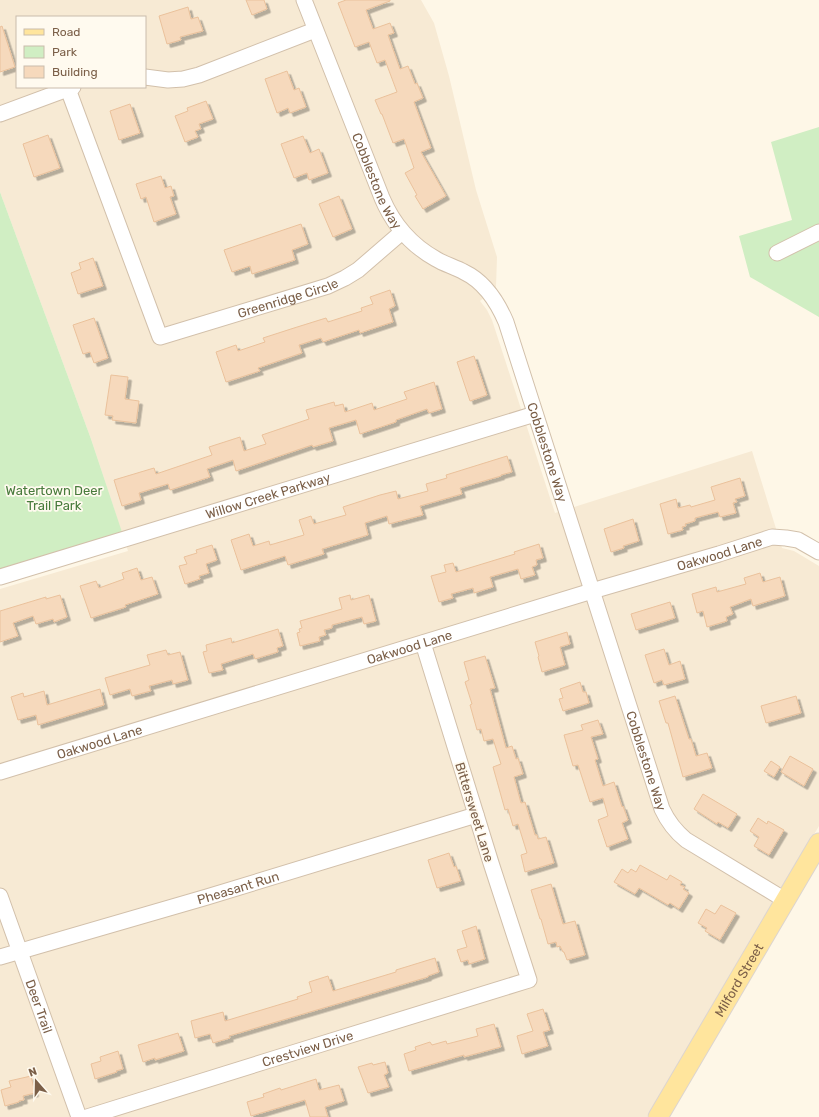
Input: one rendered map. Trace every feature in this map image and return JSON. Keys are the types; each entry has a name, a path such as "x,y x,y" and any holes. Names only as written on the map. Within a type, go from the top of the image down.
{"main road":[{"name":"Milford Street","path":"658,1117 819,843"}],"street":[{"name":"Cobblestone Way","path":"304,0 387,210 402,232 418,247 436,259 465,272 480,283 491,294 500,308 506,322 662,809 668,822 676,832 686,840 786,900"},
{"path":"146,77 168,80 183,79 199,75 315,30"},
{"path":"0,114 71,88"},
{"name":"Greenridge Circle","path":"71,88 160,337 328,286 358,270 402,232"},
{"path":"777,253 819,232"},
{"name":"Willow Creek Parkway","path":"0,577 535,414"},
{"name":"Oakwood Lane","path":"0,772 772,537 798,540 819,552"},
{"name":"Bittersweet Lane","path":"423,643 476,815 530,980"},
{"name":"Pheasant Run","path":"0,957 476,815"},
{"name":"Deer Trail","path":"0,896 79,1117"},
{"name":"Crestview Drive","path":"87,1117 530,980"}],"shaded area":[{"path":"0,0 421,0 434,23 449,76 476,190 497,257 496,287 480,301 492,320 555,513 752,451 782,548 794,551 819,566 819,826 647,1117 0,1117 0,589 128,551 91,439 0,192"}],"green space":[{"path":"819,127 819,317 750,277 739,236 792,220 771,142"},
{"name":"Watertown Deer Trail Park","path":"0,192 91,439 122,532 0,569"}],"building":[{"path":"246,0 264,0 267,9 252,15"},
{"path":"346,0 390,0 366,10 373,29 390,23 394,33 388,35 400,69 408,66 415,84 417,83 423,98 414,102 431,148 421,152 446,196 423,209 415,196 417,195 405,173 414,168 404,139 393,143 375,100 397,92 385,60 377,63 369,42 355,47 338,3"},
{"path":"188,7 191,19 198,17 203,31 180,37 181,40 167,44 159,16"},
{"path":"2,26 15,67 0,72 0,27"},
{"path":"287,71 294,90 299,88 306,107 290,113 288,108 277,113 265,79"},
{"path":"206,101 213,119 199,124 201,129 195,131 198,137 185,142 175,116 188,111 187,108"},
{"path":"130,104 140,133 119,140 110,111"},
{"path":"48,135 60,168 34,177 23,144"},
{"path":"303,136 310,153 319,149 328,173 309,180 307,173 294,178 281,144"},
{"path":"161,176 165,188 171,186 174,196 170,197 176,214 154,222 146,197 141,199 136,184"},
{"path":"339,196 352,229 333,237 319,204"},
{"path":"301,224 308,244 292,250 295,260 252,274 250,266 232,272 224,250"},
{"path":"93,258 103,286 78,294 71,273 81,269 79,263"},
{"path":"390,290 395,306 389,309 393,322 360,333 359,330 323,342 321,338 299,345 302,353 258,368 260,371 226,382 216,352 236,345 238,351 265,342 263,338 294,328 326,318 328,322 362,311 361,308 373,304 370,297"},
{"path":"94,318 108,358 94,363 90,352 83,354 73,325"},
{"path":"474,356 487,395 470,401 457,362"},
{"path":"111,375 128,377 125,399 139,401 136,423 112,420 113,416 105,415"},
{"path":"434,382 442,409 429,413 427,409 396,420 396,422 360,434 356,420 329,428 333,441 313,447 312,445 236,471 233,460 207,469 210,477 170,490 168,484 139,493 141,500 122,506 114,480 154,468 156,474 212,455 209,447 240,437 244,451 266,444 262,435 309,419 306,410 334,402 335,406 343,404 345,412 372,403 374,410 407,399 404,392"},
{"path":"507,456 512,472 460,488 462,494 420,506 423,515 389,524 387,516 365,523 368,535 322,549 324,554 288,565 285,556 241,570 231,540 249,534 253,546 269,541 270,545 304,535 299,520 311,516 314,524 346,515 343,507 380,495 396,491 398,499 428,491 426,484 447,478 446,475"},
{"path":"740,478 745,496 735,499 737,502 733,503 736,513 720,517 718,512 695,518 695,521 685,524 686,526 682,527 683,530 668,534 660,504 676,499 678,508 690,505 691,507 715,500 711,487"},
{"path":"633,519 639,541 611,552 604,529"},
{"path":"539,544 543,558 536,560 537,565 532,567 535,575 521,579 518,569 490,577 493,587 474,593 473,588 451,594 453,598 439,602 431,576 446,572 444,565 453,563 456,572 515,554 514,552"},
{"path":"212,545 217,560 206,564 209,573 199,576 200,579 185,584 179,566 187,564 184,557 197,553 196,550"},
{"path":"137,568 141,580 152,577 158,594 125,605 126,607 91,618 80,586 96,581 99,588 124,579 122,573"},
{"path":"760,573 763,582 780,577 785,596 753,606 751,599 730,607 733,614 726,617 727,621 707,627 703,611 697,613 692,594 716,587 717,592 746,584 744,578"},
{"path":"60,595 67,617 54,622 53,619 36,624 33,616 13,623 18,636 0,642 0,611 46,597 46,599"},
{"path":"350,595 351,600 369,595 376,621 364,624 362,617 332,625 332,628 324,630 326,635 319,637 320,641 300,646 297,633 300,632 299,629 302,628 300,621 342,609 339,598"},
{"path":"670,602 675,618 636,630 631,614"},
{"path":"278,629 283,646 277,648 278,652 255,659 253,654 221,664 223,670 209,673 203,652 207,651 206,645 231,638 232,643"},
{"path":"567,632 570,644 560,647 565,665 542,672 535,642"},
{"path":"664,649 669,665 680,661 685,679 664,685 662,680 654,683 645,655"},
{"path":"166,650 168,655 180,652 188,680 173,684 172,680 149,686 151,691 132,696 130,689 110,695 105,678 150,665 147,655"},
{"path":"485,656 495,688 490,689 506,748 512,746 523,774 514,777 521,803 525,802 535,835 537,835 538,839 546,837 554,863 525,872 521,855 527,853 518,824 513,826 508,809 505,810 493,767 501,764 493,739 484,741 481,729 477,730 470,705 472,704 465,682 469,680 464,662"},
{"path":"580,682 583,692 586,692 589,703 563,711 559,699 563,698 560,689"},
{"path":"100,689 104,705 38,725 36,715 18,720 11,697 23,693 24,697 44,691 47,705"},
{"path":"675,696 696,756 707,753 712,768 683,777 668,723 666,723 659,701"},
{"path":"796,696 801,713 766,723 761,706"},
{"path":"598,720 603,734 591,737 598,759 595,760 603,786 614,782 628,820 622,823 628,839 607,847 598,820 608,816 603,798 590,802 578,765 573,766 564,735 583,730 581,725"},
{"path":"790,756 813,769 804,786 781,772"},
{"path":"771,761 780,767 774,777 764,771"},
{"path":"703,794 737,814 728,828 718,822 717,824 694,809"},
{"path":"758,818 767,824 768,821 784,830 769,855 754,846 759,837 750,831"},
{"path":"449,853 454,867 456,866 461,881 437,888 428,860"},
{"path":"640,865 667,880 670,875 682,882 680,885 685,887 683,889 689,893 679,909 670,903 668,905 639,888 635,894 614,882 622,869 628,873 631,869 636,872"},
{"path":"551,884 563,924 575,921 585,955 567,960 560,946 557,947 556,942 548,944 531,890"},
{"path":"721,905 736,913 720,940 705,931 707,928 698,923 706,909 715,914"},
{"path":"476,926 485,959 469,964 468,960 461,962 457,950 467,947 462,931"},
{"path":"435,958 439,972 428,977 229,1036 230,1038 213,1043 210,1034 195,1038 191,1021 223,1012 225,1021 298,999 297,997 312,992 309,982 328,976 333,991 396,972 396,970"},
{"path":"543,1009 550,1030 543,1032 548,1046 522,1054 517,1036 533,1031 527,1014"},
{"path":"494,1024 501,1047 464,1057 464,1055 409,1071 404,1054 416,1050 415,1047 430,1042 432,1045 446,1041 447,1044 478,1036 476,1029"},
{"path":"178,1033 184,1051 143,1062 138,1045"},
{"path":"118,1051 123,1069 95,1079 91,1064 101,1061 100,1057"},
{"path":"385,1062 388,1073 384,1075 389,1087 368,1093 358,1067 372,1063 373,1065"},
{"path":"31,1076 35,1093 23,1096 24,1100 5,1106 1,1090 11,1087 9,1081"},
{"path":"316,1079 319,1090 339,1085 344,1101 325,1107 328,1117 310,1117 305,1100 251,1116 247,1102 264,1097 263,1094 280,1088 281,1090"}]}
